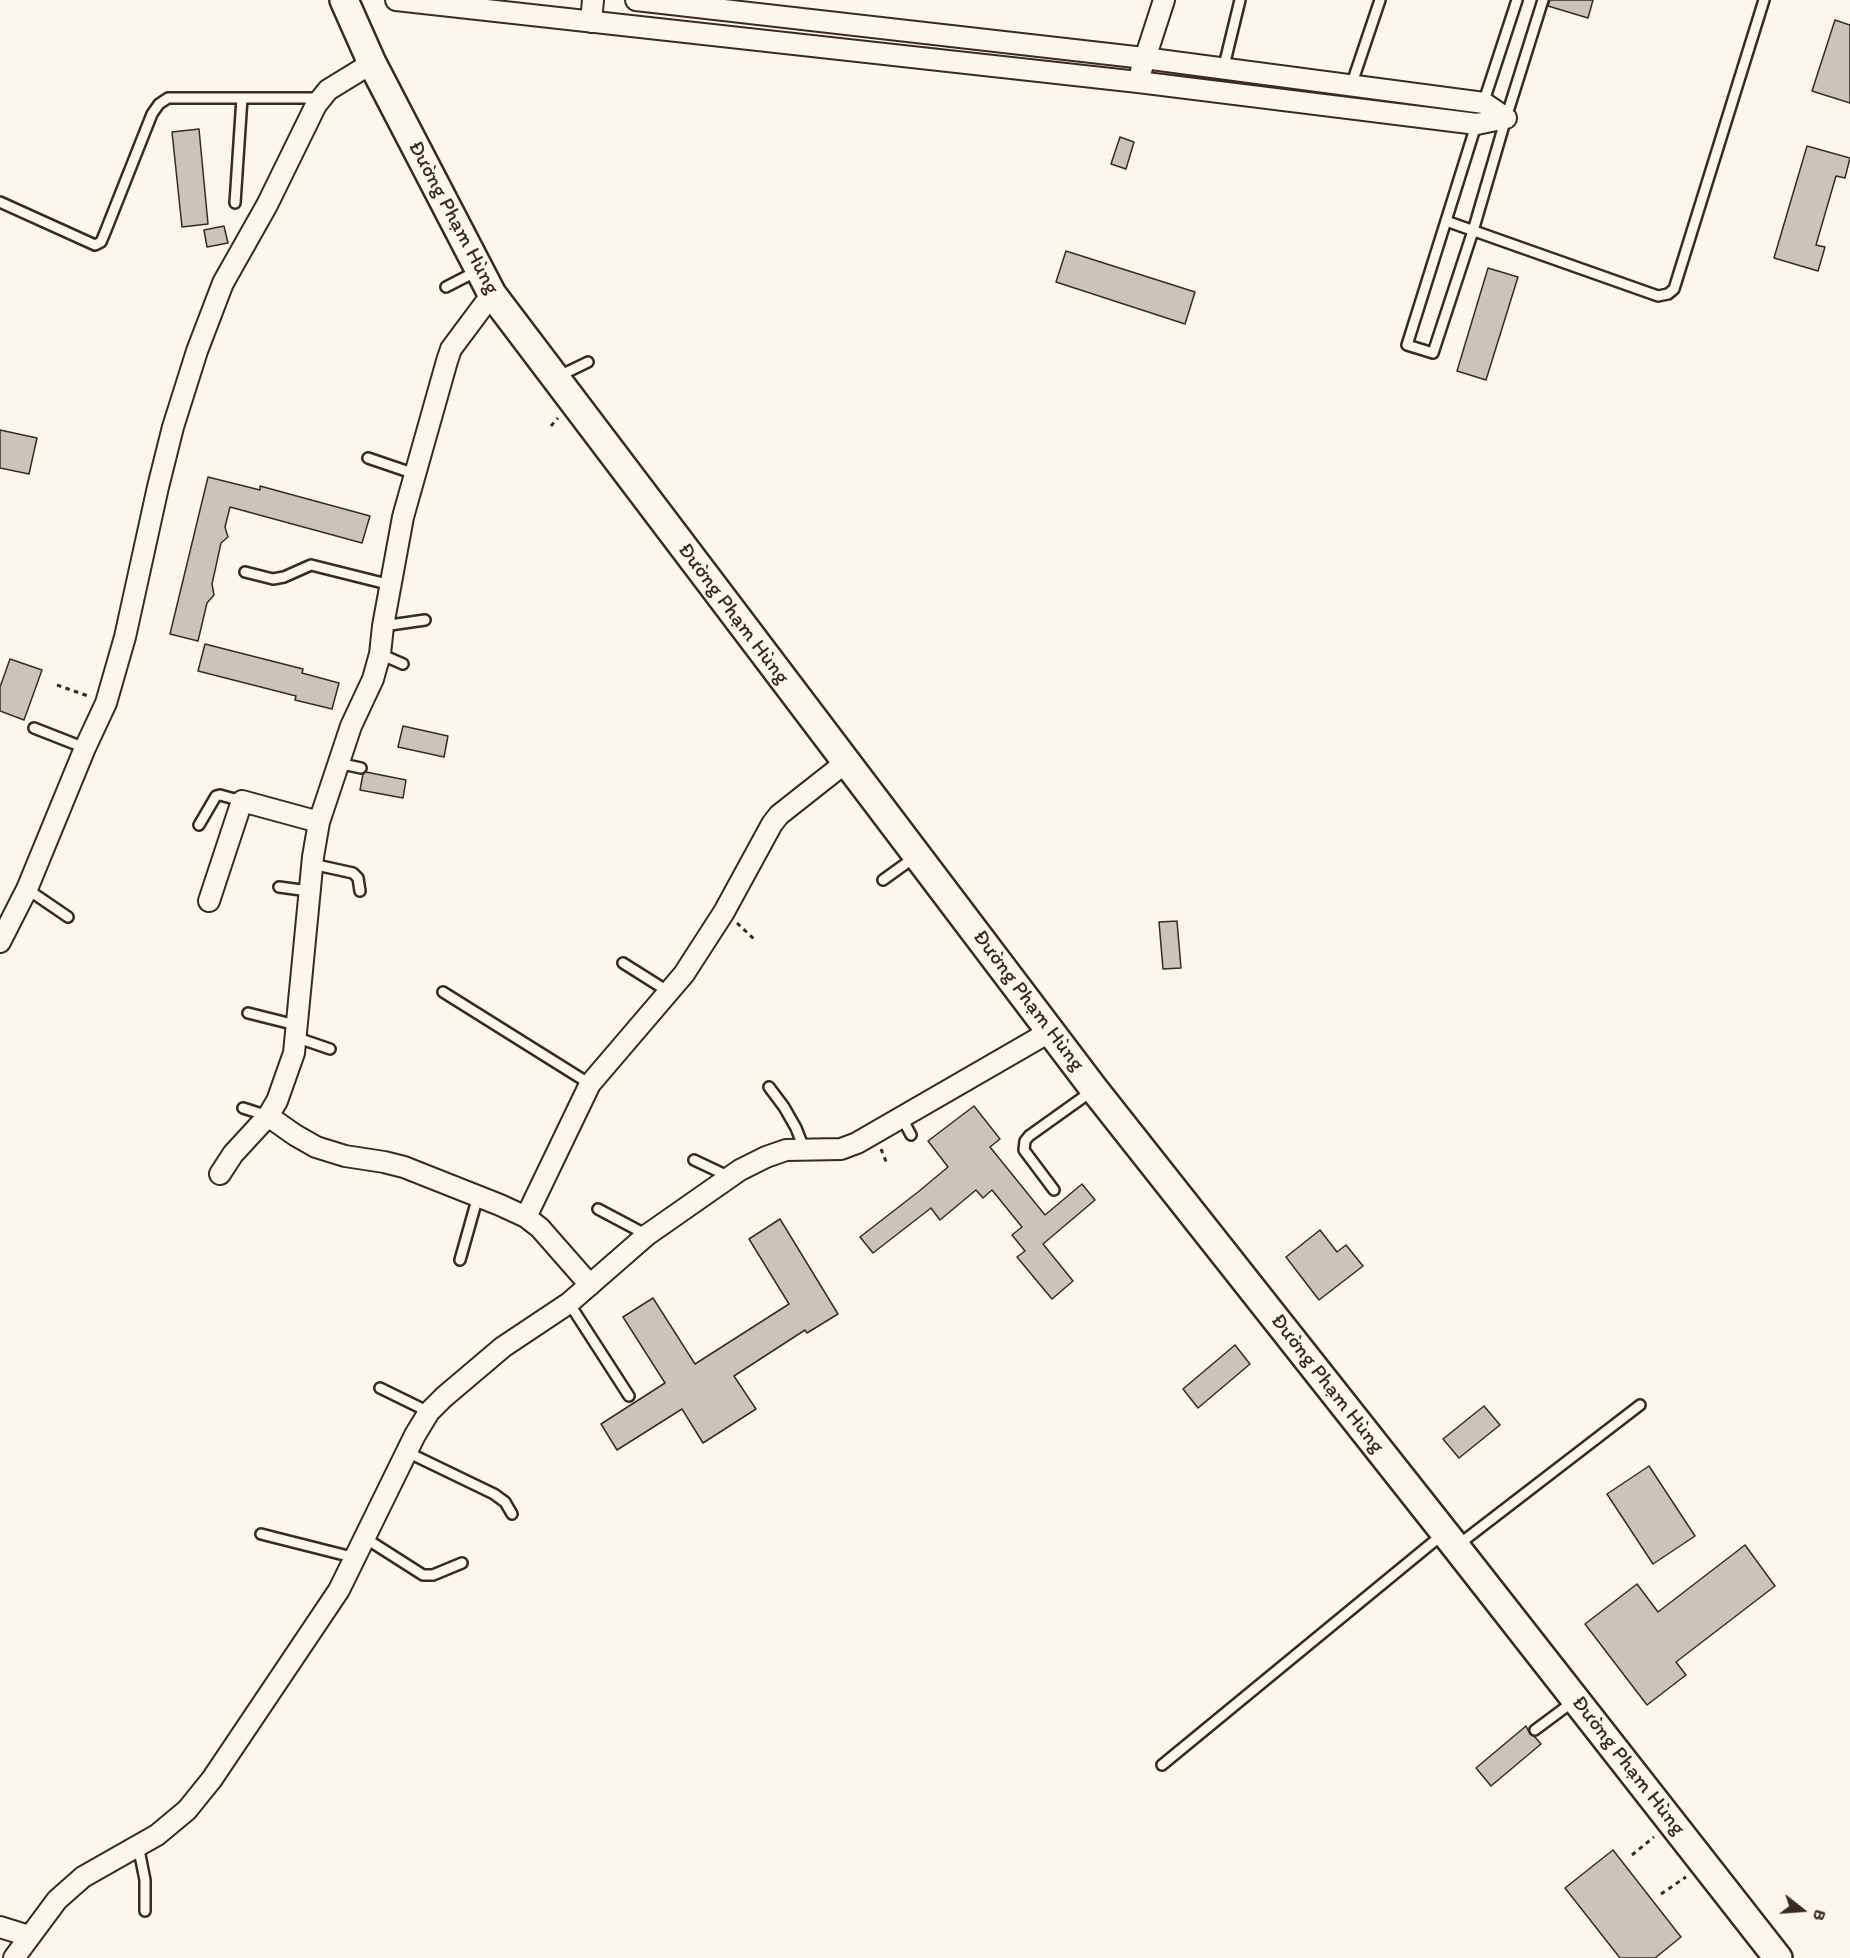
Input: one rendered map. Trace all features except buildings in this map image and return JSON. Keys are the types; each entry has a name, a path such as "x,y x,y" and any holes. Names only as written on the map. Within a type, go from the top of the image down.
{"main road":[{"name":"Đường Phạm Hùng","path":"344,0 372,63 492,294 1094,1089 1451,1539 1778,1958"}],"street":[{"path":"396,0 496,6 591,22 1138,82 1477,124 1506,118"},
{"path":"591,22 593,0"},
{"path":"636,0 1144,58 1484,103 1506,118"},
{"path":"1138,82 1164,0"},
{"path":"756,40 758,14"},
{"path":"1054,73 1059,48"},
{"path":"0,942 27,889 106,703 125,638 173,427 197,351 231,266 267,205 316,105 328,90 372,63"},
{"path":"220,1174 233,1154 268,1116 277,1101 294,1053 309,891 319,822 351,726 373,679 380,654 403,517 451,349 492,294"},
{"path":"526,1217 591,1084 684,974 724,912 772,824 779,815 845,763"},
{"path":"209,902 242,801 319,822"},
{"path":"14,1958 57,1900 83,1877 157,1834 187,1810 212,1779 339,1590 407,1452 429,1413 502,1347 569,1303 647,1235 730,1177 766,1157 786,1150 841,1149 906,1126 1051,1031"},
{"path":"268,1116 295,1136 316,1147 345,1156 404,1167 526,1217 540,1228 591,1285"},
{"path":"0,1927 29,1936"}],"lane":[{"path":"1223,70 1240,0"},
{"path":"1351,86 1380,0"},
{"path":"1517,0 1407,345 1433,353 1473,231 1543,0"},
{"path":"1446,221 1658,296 1668,294 1674,289 1764,0"},
{"path":"0,202 95,245 104,235 152,114 159,104 168,98 321,98"},
{"path":"235,203 242,98"},
{"path":"446,286 479,270"},
{"path":"555,378 588,362"},
{"path":"368,458 415,474"},
{"path":"245,572 279,579 311,565 391,585"},
{"path":"383,626 425,620"},
{"path":"380,654 403,664"},
{"path":"34,728 85,748"},
{"path":"338,763 361,768"},
{"path":"199,825 216,796 242,801"},
{"path":"884,880 917,855"},
{"path":"312,864 353,873 358,878 360,891"},
{"path":"279,887 309,891"},
{"path":"27,889 68,917"},
{"path":"624,963 669,992"},
{"path":"443,992 591,1084"},
{"path":"248,1013 296,1031 330,1049"},
{"path":"769,1087 796,1128 805,1150"},
{"path":"1054,1190 1024,1150 1024,1141 1094,1089"},
{"path":"243,1108 268,1116"},
{"path":"694,1160 730,1177"},
{"path":"460,1260 478,1196"},
{"path":"598,1209 647,1235"},
{"path":"569,1303 629,1396"},
{"path":"380,1388 429,1413"},
{"path":"1162,1765 1451,1539 1640,1405"},
{"path":"407,1452 494,1494 505,1502 512,1514"},
{"path":"261,1534 356,1558"},
{"path":"365,1538 423,1575 433,1575 462,1563"},
{"path":"1535,1730 1576,1700"},
{"path":"138,1845 145,1880 146,1911"}],"path":[{"path":"57,685 106,703"},
{"path":"1632,1855 1672,1822"},
{"path":"1661,1894 1704,1864"}]}
